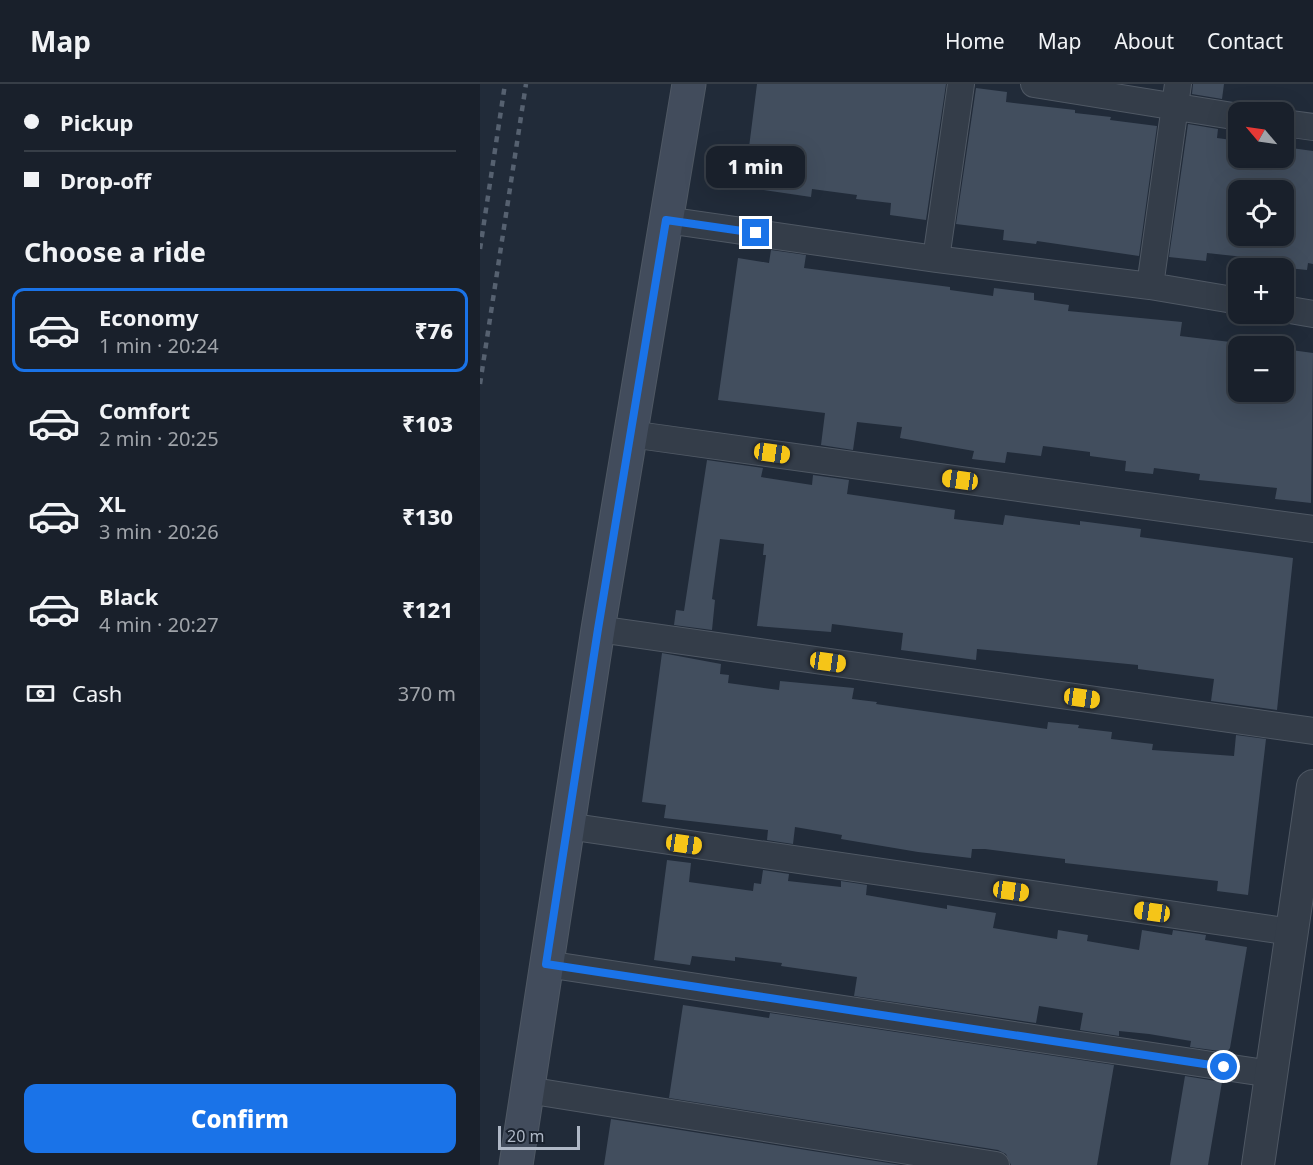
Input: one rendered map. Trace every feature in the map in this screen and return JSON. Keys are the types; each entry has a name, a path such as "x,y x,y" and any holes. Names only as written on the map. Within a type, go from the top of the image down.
{"main road":[{"path":"516,1165 598,629 689,84"}],"street":[{"path":"936,259 961,84"},
{"path":"1034,84 1176,96 1228,113"},
{"path":"1150,286 1176,96"},
{"path":"1294,124 1313,127"},
{"path":"666,220 936,259 1150,286 1228,299"},
{"path":"1294,311 1313,314"},
{"path":"630,434 1313,529"},
{"path":"598,629 1313,731"},
{"path":"1258,1165 1313,786"},
{"path":"567,826 1292,932"},
{"path":"546,964 1271,1074"},
{"path":"527,1090 996,1165"}],"building":[{"path":"757,84 946,84 926,220 890,215 891,203 856,199 857,195 812,189 811,197 744,187"},
{"path":"1193,84 1224,84 1222,99 1192,94"},
{"path":"976,88 1007,92 1006,102 1075,110 1075,113 1111,117 1110,120 1157,126 1139,256 1037,241 1036,244 1003,240 1004,230 956,224"},
{"path":"1188,124 1218,129 1217,138 1228,140 1228,168 1294,168 1294,148 1313,151 1313,264 1308,263 1307,270 1294,269 1294,258 1253,258 1207,253 1206,261 1169,257"},
{"path":"771,250 806,255 804,268 950,287 950,290 993,296 994,288 1034,293 1034,300 1069,305 1068,311 1182,322 1180,336 1228,342 1228,402 1294,402 1294,350 1313,353 1311,503 1275,499 1277,488 1199,480 1200,474 1154,468 1153,474 1125,471 1126,461 1090,456 1090,452 1043,446 1041,456 1007,452 1005,463 972,459 974,451 900,438 902,427 857,422 853,450 821,445 825,413 718,400 738,258 769,263"},
{"path":"707,460 763,468 761,477 812,485 813,475 849,480 847,494 955,510 954,519 1003,525 1005,515 1080,525 1080,521 1141,529 1140,537 1293,558 1277,710 1211,701 1214,679 1138,669 1138,665 977,649 976,660 901,650 903,633 832,624 831,632 757,626 766,555 763,555 764,544 720,539 712,599 715,600 712,630 674,625 676,610 684,611"},
{"path":"662,653 721,664 720,674 729,675 728,683 779,690 780,681 854,688 852,699 877,702 876,704 1047,729 1048,722 1079,725 1078,728 1112,732 1111,739 1153,744 1152,750 1234,756 1236,735 1266,739 1248,895 1217,891 1218,881 1065,863 1065,859 985,849 972,849 971,858 918,852 841,839 842,835 795,827 793,844 767,840 768,830 664,818 666,805 642,802"},
{"path":"667,860 691,863 689,882 753,891 754,883 761,884 763,870 789,874 788,881 841,887 841,881 867,885 866,895 947,909 947,905 996,913 993,928 1057,939 1058,930 1088,935 1087,941 1139,950 1142,930 1172,935 1173,930 1206,935 1205,940 1247,947 1230,1048 1227,1052 1190,1047 1191,1041 1149,1034 1119,1031 1119,1036 1080,1030 1083,1013 1039,1006 1036,1023 854,996 857,977 781,966 782,963 735,957 735,961 692,956 690,965 654,960"},
{"path":"683,1005 769,1018 770,1013 1114,1065 1097,1165 1011,1165 1006,1154 998,1150 669,1098"},
{"path":"1185,1076 1222,1082 1208,1165 1170,1165"},
{"path":"611,1119 901,1165 604,1165"}],"railway":[{"path":"480,249 505,84"},
{"path":"480,384 526,84"}],"route":[{"path":"756,233 666,220 598,629 546,964 1224,1067"}]}
